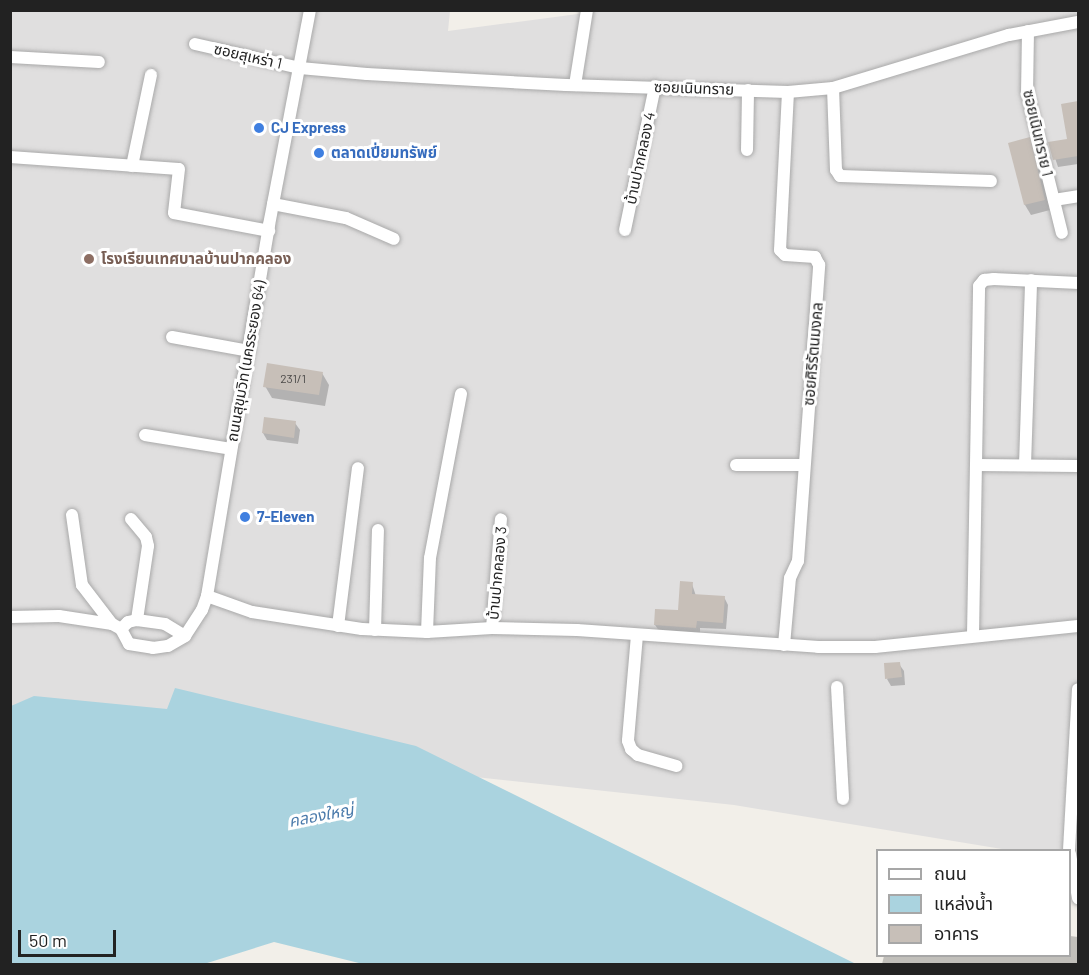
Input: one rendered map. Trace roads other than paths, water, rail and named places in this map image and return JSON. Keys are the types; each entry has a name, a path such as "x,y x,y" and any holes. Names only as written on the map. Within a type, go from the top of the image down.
{"street":[{"name":"ถนนสุขุมวิท (นครระยอง 64)","path":"185,636 207,596 273,204 309,10"},
{"path":"575,85 587,10"},
{"name":"ซอยเนินทราย","path":"300,68 575,85 788,92 833,88 1028,31 1078,22"},
{"name":"ซอยเนินทราย 1","path":"1028,31 1028,92 1062,233"},
{"name":"ซอยสุเหร่า 1","path":"195,44 300,68"},
{"path":"10,57 99,62"},
{"path":"132,166 151,75"},
{"name":"บ้านปากคลอง 4","path":"625,230 655,86"},
{"path":"833,88 836,170 840,176 991,181"},
{"path":"747,150 748,90"},
{"name":"ซอยศิริรัตนมงคล","path":"784,645 790,578 798,561 803,465 819,265 815,257 785,255 780,249 788,92"},
{"path":"10,157 179,169 174,213 269,231"},
{"path":"1054,200 1078,196"},
{"path":"273,204 346,218 394,239"},
{"path":"973,635 979,286 984,280 994,279 1078,283"},
{"path":"1025,465 1031,280"},
{"path":"172,337 249,351"},
{"path":"427,632 430,558 461,394"},
{"path":"145,435 231,449"},
{"path":"736,465 803,465"},
{"path":"977,465 1078,466"},
{"path":"338,626 358,468"},
{"path":"10,617 59,616 117,626 137,620 165,624 185,636 168,646 153,648 129,644 117,626 82,585 72,514"},
{"path":"131,519 146,537 148,546 137,620"},
{"name":"บ้านปากคลอง 3","path":"492,628 501,519"},
{"path":"375,630 378,530"},
{"path":"207,596 252,612 375,630 427,632 492,628 784,645 875,647 973,635 1078,626"},
{"path":"638,635 628,741 631,750 638,755 676,766"},
{"path":"837,687 843,799"},
{"path":"1069,849 1078,750 1078,689"},
{"path":"1071,862 1078,898"}],"water":[{"name":"คลองใหญ่","path":"175,688 416,746 856,964 363,964 274,942 204,964 11,964 11,706 34,696 167,709"}],"place":[{"name":"CJ Express","path":"259,128"},
{"name":"ตลาดเปี่ยมทรัพย์","path":"319,153"},
{"name":"โรงเรียนเทศบาลบ้านปากคลอง","path":"89,259"},
{"name":"7-Eleven","path":"245,517"}]}
